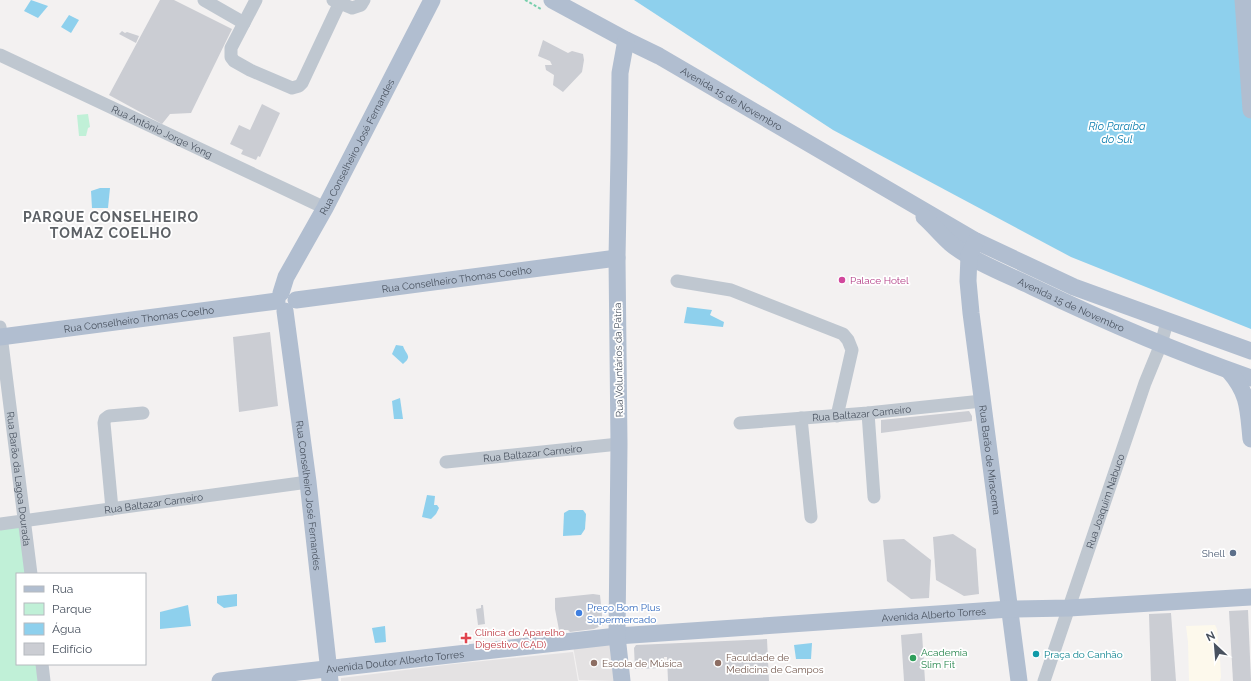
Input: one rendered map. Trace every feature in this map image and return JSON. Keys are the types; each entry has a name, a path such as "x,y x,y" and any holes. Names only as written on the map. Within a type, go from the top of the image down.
{"main road":[{"name":"Rua Conselheiro José Fernandes","path":"329,675 308,482 285,301 286,277 325,208 432,0"},
{"name":"Avenida 15 de Novembro","path":"552,0 659,56 909,201 972,248 996,270 1089,314 1161,344 1251,378"},
{"path":"1243,0 1251,110"},
{"name":"Rua Voluntários da Pátria","path":"622,681 617,636 619,444 616,258 620,73 626,40"},
{"name":"Avenida 15 de Novembro","path":"972,248 1167,322 1251,351"},
{"name":"Rua Barão de Miracema","path":"972,248 968,281 970,313 1010,609 1018,681"},
{"name":"Rua Conselheiro Thomas Coelho","path":"0,333 229,308 616,258"},
{"path":"1229,370 1242,388 1246,397 1250,413 1251,439"},
{"name":"Avenida Alberto Torres","path":"617,636 1010,609 1069,608 1251,597"},
{"name":"Avenida Doutor Alberto Torres","path":"220,681 329,675 617,636"}],"street":[{"path":"204,0 244,23"},
{"path":"256,0 231,48 231,57 234,61 250,70 292,88 299,86 302,83 338,1 352,8 361,4 364,0"},
{"name":"Rua Antônio Jorge Yong","path":"0,55 325,208"},
{"path":"677,281 731,290 843,334 848,340 852,350 837,416"},
{"name":"Rua Joaquim Nabuco","path":"1044,681 1145,383 1161,344 1167,322"},
{"name":"Rua Barão da Lagoa Dourada","path":"0,333 31,573"},
{"name":"Rua Baltazar Carneiro","path":"740,423 837,416 982,401"},
{"path":"112,509 104,423 105,419 109,416 142,413"},
{"path":"868,413 874,497"},
{"path":"801,418 811,517"},
{"name":"Rua Baltazar Carneiro","path":"446,462 619,444"},
{"name":"Rua Baltazar Carneiro","path":"0,524 308,482"},
{"path":"42,665 44,681"}],"shaded area":[{"path":"1215,625 1217,629 1220,658 1220,681 1189,681 1186,626"},
{"name":"Escola de Música","path":"610,641 614,681 579,680 573,646"},
{"path":"573,652 578,681 341,681 341,678 453,664"}],"green space":[{"path":"88,114 90,127 88,128 86,136 79,136 77,115"},
{"path":"20,527 26,573 16,573 16,665 36,665 38,681 0,681 0,529"}],"water":[{"path":"31,0 48,6 38,18 24,11"},
{"name":"Rio Paraíba do Sul","path":"634,0 1251,0 1251,329 1071,257 833,130"},
{"path":"69,15 79,20 71,33 61,27"},
{"path":"100,188 110,188 108,208 92,208 91,191"},
{"path":"687,307 712,310 710,315 724,322 723,327 684,323"},
{"path":"396,345 403,346 408,355 408,359 403,364 392,354"},
{"path":"400,398 403,419 394,419 392,401"},
{"path":"427,495 435,496 434,505 437,505 439,508 431,519 422,517"},
{"path":"569,510 583,510 586,514 585,529 581,535 563,536 564,513"},
{"path":"237,594 237,606 224,608 217,603 217,596"},
{"path":"188,605 191,626 160,629 160,612"},
{"path":"385,626 386,642 375,643 372,628"},
{"path":"812,643 811,659 796,659 794,645"}],"building":[{"path":"160,0 174,0 232,29 191,113 170,114 162,124 109,95"},
{"path":"122,31 139,36 136,43 119,34"},
{"path":"543,40 568,53 572,51 583,54 584,60 582,72 563,92 553,85 554,75 546,70 545,65 552,65 550,61 538,56"},
{"path":"262,104 280,113 260,157 258,156 256,160 241,154 243,150 230,144 239,125 250,130"},
{"path":"270,332 278,406 239,412 233,337"},
{"path":"969,411 972,416 972,421 881,433 881,420"},
{"path":"953,534 976,549 979,594 964,596 936,580 933,537"},
{"path":"904,539 931,560 929,598 911,599 887,581 883,540"},
{"name":"Preço Bom Plus Supermercado","path":"593,594 600,595 603,625 594,629 570,632 568,630 559,630 555,609 555,598"},
{"path":"481,605 483,605 485,624 478,625 476,609 481,608"},
{"path":"1248,610 1251,681 1233,681 1229,611"},
{"path":"1171,613 1176,681 1151,681 1149,614"},
{"name":"Academia Slim Fit","path":"922,633 925,681 904,681 901,635"},
{"name":"Faculdade de Medicina de Campos","path":"767,639 769,681 668,681 667,657 664,657 665,668 635,669 634,648 636,645"}],"place":[{"name":"Palace Hotel","path":"842,280"},
{"name":"Shell","path":"1233,553"},
{"name":"Preço Bom Plus Supermercado","path":"579,613"},
{"name":"Clínica do Aparelho Digestivo (CAD)","path":"466,638"},
{"name":"Praça do Canhão","path":"1036,654"},
{"name":"Academia Slim Fit","path":"913,658"},
{"name":"Escola de Música","path":"594,663"},
{"name":"Faculdade de Medicina de Campos","path":"718,663"}],"district":[{"name":"PARQUE CONSELHEIRO TOMAZ COELHO","path":"111,226"}]}
